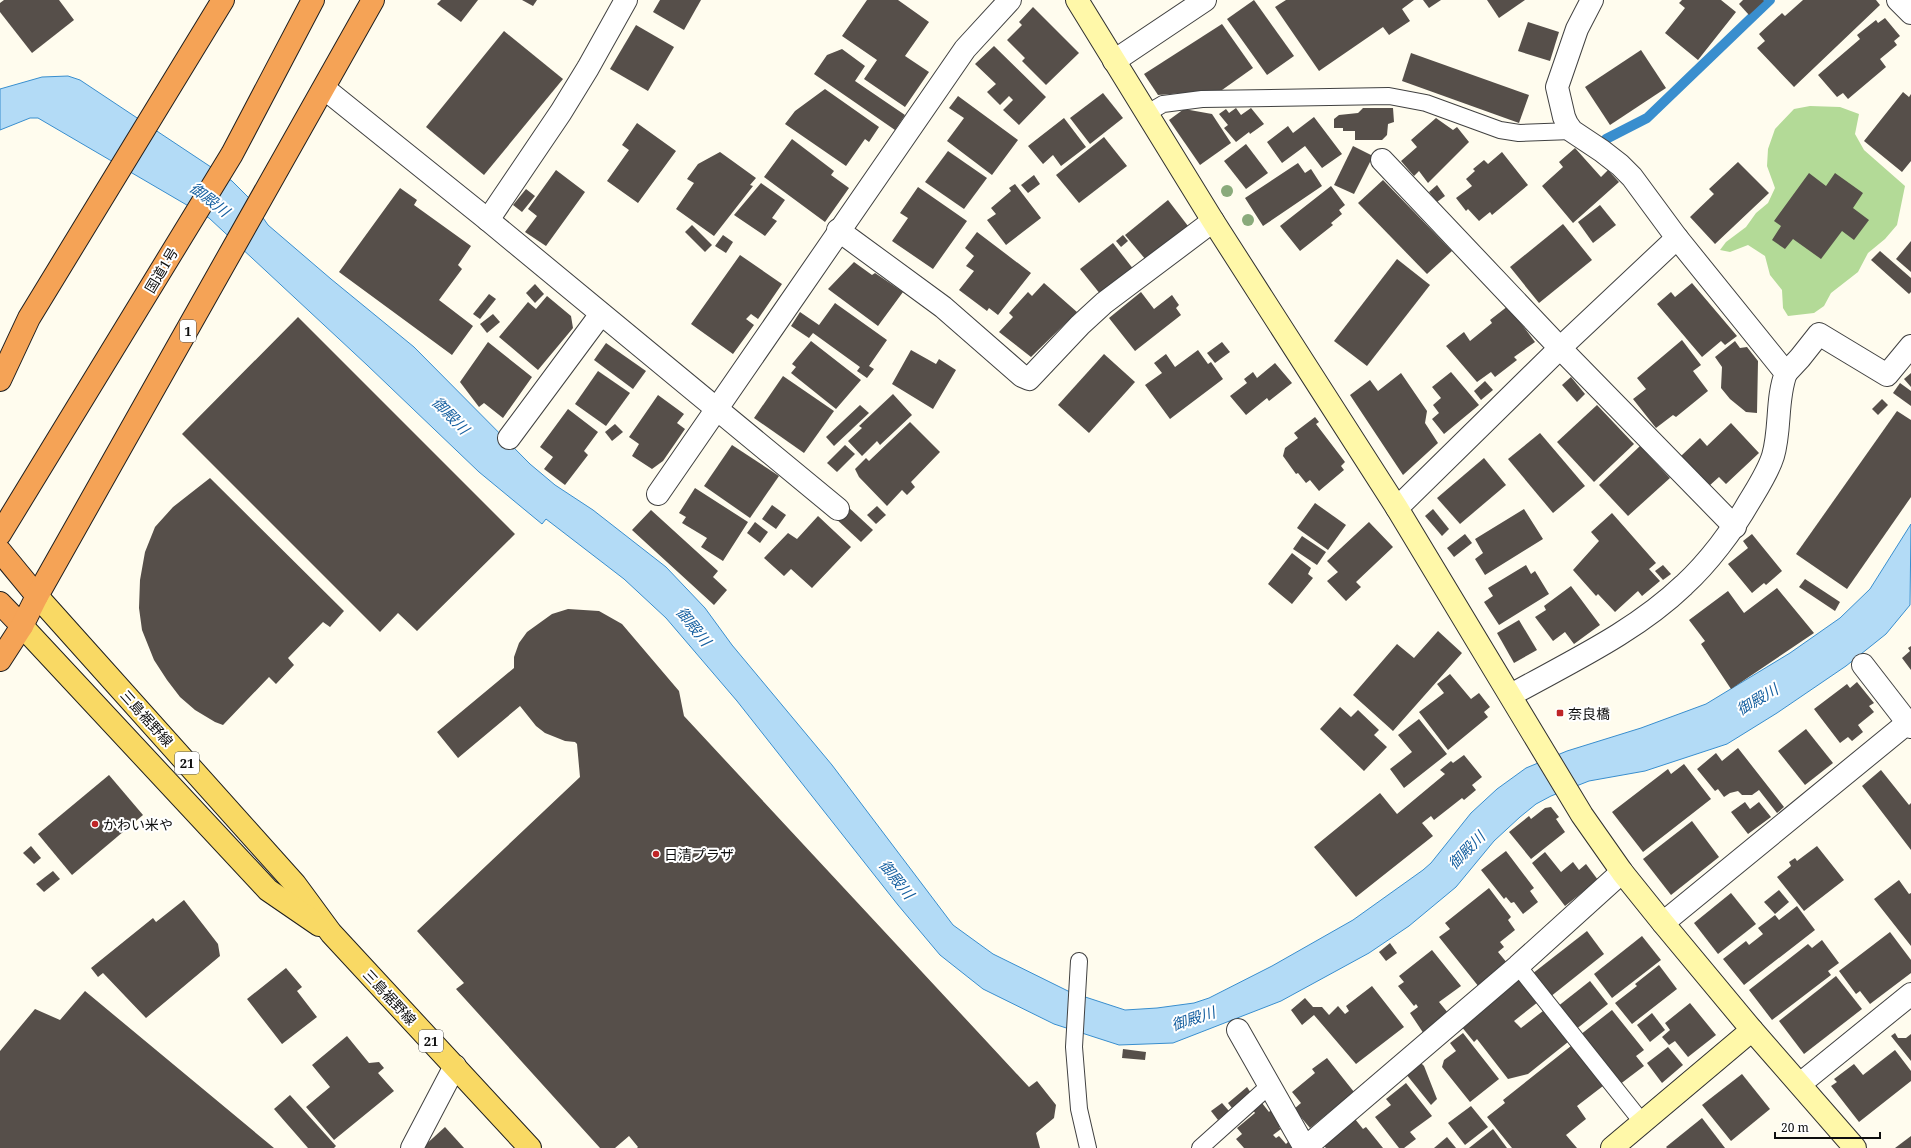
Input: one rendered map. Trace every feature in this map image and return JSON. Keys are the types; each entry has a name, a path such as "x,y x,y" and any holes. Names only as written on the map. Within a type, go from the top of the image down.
{"highway":[{"path":"0,380 29,318 223,0"},
{"name":"国道1号","path":"0,534 232,154 313,0"},
{"name":"1","path":"0,660 22,626 37,596 374,0"},
{"path":"0,342 29,318"},
{"path":"0,551 37,596"},
{"path":"0,603 22,626"}],"main road":[{"name":"三島裾野線","path":"37,596 295,884 331,933 530,1148"},
{"name":"三島裾野線","path":"22,626 268,890 331,933"}],"street":[{"path":"488,220 561,112 588,68 626,0"},
{"path":"658,494 838,230 965,49 1010,0"},
{"path":"1077,0 1212,220 1397,508 1570,794 1622,872 1752,1030 1855,1148"},
{"path":"1114,61 1205,0"},
{"path":"1592,0 1577,29 1557,87 1564,117 1572,132 1602,151 1628,173 1676,238 1786,373"},
{"path":"1898,0 1911,13"},
{"path":"325,89 488,220 716,410 838,509"},
{"path":"1382,160 1560,348 1735,527"},
{"path":"838,230 943,307 1022,376 1028,379 1080,325 1099,308 1212,220"},
{"path":"1397,508 1560,348 1676,238"},
{"path":"509,438 601,314"},
{"path":"1511,695 1581,656 1644,618 1685,585 1735,527 1766,472 1773,456 1781,387 1786,373 1800,358 1818,334 1887,375 1911,346"},
{"path":"1663,923 1910,723 1863,665"},
{"path":"1238,1030 1305,1148 1518,966 1622,872"},
{"path":"1800,1084 1911,994"},
{"path":"1612,1148 1752,1030"},
{"path":"412,1148 455,1066"}],"lane":[{"path":"1146,114 1163,104 1202,99 1389,96 1426,103 1500,130 1519,133 1572,132"},
{"path":"1079,964 1074,1034 1079,1109 1088,1148"},
{"path":"1518,966 1642,1122"},
{"path":"1200,1148 1269,1086"}],"green space":[{"path":"1810,106 1840,107 1859,114 1855,134 1864,150 1905,186 1897,225 1885,239 1868,253 1858,272 1831,293 1824,306 1814,313 1788,316 1783,308 1782,290 1770,275 1765,256 1748,245 1730,252 1720,250 1726,242 1746,227 1756,213 1768,203 1775,188 1767,166 1768,149 1775,129 1794,109"}],"water":[{"name":"御殿川","path":"68,76 80,80 232,181 250,199 268,225 414,347 530,464 555,485 593,510 666,567 705,608 732,645 832,765 953,925 993,954 1070,992 1125,1010 1157,1008 1194,1003 1209,998 1272,966 1353,920 1423,870 1431,863 1471,813 1497,789 1526,768 1567,751 1641,728 1706,704 1790,653 1840,618 1870,589 1911,524 1910,605 1886,634 1846,666 1777,713 1727,744 1645,771 1589,781 1551,796 1536,804 1494,841 1456,887 1409,926 1369,953 1281,1001 1173,1043 1119,1045 1054,1024 983,989 940,955 898,905 737,701 666,618 624,579 546,519 542,524 479,472 209,218 38,118 30,118 0,130 0,89 42,77"}],"building":[{"path":"4,0 59,0 74,20 32,53 0,12 0,3"},
{"path":"441,0 478,0 461,22 437,4"},
{"path":"522,0 537,0 533,6"},
{"path":"660,0 701,0 684,30 653,12"},
{"path":"867,0 898,0 929,22 905,56 929,72 905,107 864,79 877,60 842,36"},
{"path":"1254,0 1294,56 1267,75 1227,19"},
{"path":"1286,0 1414,0 1402,9 1410,21 1389,35 1383,27 1319,71 1275,7"},
{"path":"1423,0 1441,0 1429,8"},
{"path":"1487,0 1525,0 1499,18"},
{"path":"1682,0 1721,0 1736,12 1698,60 1665,33 1685,8 1679,3"},
{"path":"1743,0 1764,1 1749,15 1739,4"},
{"path":"1803,0 1876,0 1880,5 1794,87 1757,48 1765,41 1759,34 1782,13 1785,16"},
{"path":"1033,7 1079,53 1046,85 1022,61 1025,58 1007,40 1022,25 1019,22"},
{"path":"1885,18 1900,36 1894,41 1897,45 1880,59 1886,67 1848,99 1843,93 1837,97 1818,75 1860,39 1857,35 1876,20 1878,23"},
{"path":"1528,22 1559,32 1550,61 1518,51"},
{"path":"1222,24 1253,68 1222,90 1158,95 1144,74"},
{"path":"636,25 674,47 648,91 610,69"},
{"path":"504,31 563,79 484,175 426,127"},
{"path":"994,46 1046,97 1019,125 1003,110 1013,100 1009,96 1000,105 987,92 996,84 975,64"},
{"path":"842,49 865,66 855,81 905,115 895,130 814,74 827,55"},
{"path":"1641,50 1666,88 1610,125 1585,87"},
{"path":"1411,53 1529,95 1519,123 1402,81"},
{"path":"825,89 879,127 869,142 865,139 846,166 785,124 795,111"},
{"path":"1903,92 1909,97 1911,94 1911,161 1902,172 1864,141"},
{"path":"1103,93 1123,118 1090,144 1070,118"},
{"path":"958,96 1018,140 992,175 947,141 964,118 949,108"},
{"path":"1236,108 1241,115 1251,108 1264,124 1250,134 1249,132 1236,142 1224,128 1228,125 1219,114 1226,109 1229,113"},
{"path":"1363,108 1393,108 1394,122 1388,124 1387,135 1382,140 1355,140 1355,131 1343,131 1343,128 1334,128 1334,119 1339,115 1358,113"},
{"path":"1184,109 1212,114 1231,143 1200,165 1169,120"},
{"path":"1314,117 1342,154 1322,168 1305,146 1282,163 1267,142 1288,126 1293,133"},
{"path":"1064,118 1086,147 1061,166 1053,155 1043,164 1028,146"},
{"path":"1436,118 1453,130 1457,127 1469,142 1428,183 1419,171 1414,176 1401,161 1417,147 1411,140"},
{"path":"637,123 676,151 638,203 607,181 629,150 622,145"},
{"path":"1104,137 1127,166 1079,203 1056,175"},
{"path":"792,139 834,171 831,175 849,188 825,222 764,177"},
{"path":"1246,144 1268,173 1246,189 1224,161"},
{"path":"1353,146 1373,156 1354,194 1334,185"},
{"path":"1575,148 1601,177 1608,170 1619,182 1573,223 1542,186 1563,167 1559,162"},
{"path":"948,151 987,178 964,209 925,182"},
{"path":"720,152 756,178 750,185 753,186 714,236 676,209 694,183 687,179 698,164"},
{"path":"1502,152 1528,185 1492,215 1490,212 1479,221 1468,209 1466,211 1456,198 1472,186 1466,179 1475,171 1473,169 1484,160 1488,164"},
{"path":"1738,162 1769,193 1715,244 1690,217 1714,194 1709,189"},
{"path":"1298,163 1305,173 1311,169 1322,186 1263,226 1245,198"},
{"path":"556,170 585,192 546,246 525,232 537,216 528,209"},
{"path":"1809,173 1826,186 1835,173 1863,193 1853,208 1869,220 1854,240 1842,231 1821,259 1793,239 1785,249 1772,240 1781,226 1774,221"},
{"path":"1034,175 1040,184 1028,193 1021,185"},
{"path":"1383,180 1452,251 1427,274 1358,203"},
{"path":"761,183 785,200 772,218 777,221 765,236 734,215"},
{"path":"1015,184 1041,218 1006,245 987,220 996,214 991,208 1011,191 1009,188"},
{"path":"1437,185 1445,196 1437,202 1429,192"},
{"path":"1331,186 1345,205 1339,210 1342,214 1331,223 1333,225 1300,251 1280,226"},
{"path":"918,187 967,221 933,269 892,241 908,218 900,213"},
{"path":"400,188 417,200 414,205 471,246 458,265 462,269 439,300 473,326 452,355 339,272"},
{"path":"526,189 535,196 522,212 513,205"},
{"path":"1168,200 1188,226 1146,260 1125,235"},
{"path":"1600,205 1616,225 1593,243 1578,222"},
{"path":"1563,224 1592,260 1539,303 1510,267"},
{"path":"692,225 712,245 705,252 685,232"},
{"path":"977,232 1031,273 998,315 989,308 987,311 959,290 974,271 966,266 974,256 965,248"},
{"path":"723,235 733,242 726,253 715,246"},
{"path":"1123,235 1128,241 1121,247 1116,241"},
{"path":"1911,241 1911,272 1896,259"},
{"path":"1113,243 1134,270 1101,295 1080,269"},
{"path":"1880,251 1911,278 1911,292 1909,294 1871,260"},
{"path":"740,255 782,284 758,319 751,314 746,319 754,325 733,354 691,324"},
{"path":"1397,259 1430,285 1367,366 1334,341"},
{"path":"854,262 872,275 875,273 903,292 878,326 828,289"},
{"path":"1044,283 1077,312 1031,357 999,332 1013,317 1009,313 1028,292 1032,296"},
{"path":"1692,283 1737,336 1725,345 1721,341 1702,357 1657,304 1671,292 1675,297"},
{"path":"535,284 544,294 535,303 526,293"},
{"path":"1141,292 1154,309 1172,295 1179,305 1176,308 1181,315 1135,351 1109,318"},
{"path":"489,294 496,299 480,319 473,314"},
{"path":"547,296 571,316 573,328 538,370 499,337 528,302 536,309"},
{"path":"835,303 887,340 869,366 874,369 867,378 857,371 860,367 813,333 809,338 791,326 800,312 819,325"},
{"path":"1508,306 1535,342 1514,357 1517,360 1495,377 1491,372 1477,382 1446,346 1464,332 1470,341 1492,323 1490,320"},
{"path":"493,314 500,322 487,333 480,324"},
{"path":"298,317 515,534 417,631 398,613 380,632 182,434"},
{"path":"1682,340 1701,365 1693,371 1708,391 1676,417 1673,415 1656,428 1633,399 1646,389 1637,378"},
{"path":"811,341 861,380 836,409 791,373 796,367 792,364"},
{"path":"1735,341 1740,348 1747,347 1758,361 1757,413 1746,412 1730,399 1721,388 1722,367 1715,357"},
{"path":"488,342 532,377 503,418 484,403 479,407 460,382"},
{"path":"1222,342 1230,352 1215,363 1207,353"},
{"path":"606,343 646,371 633,389 594,360"},
{"path":"911,350 936,364 939,359 956,370 933,409 892,384"},
{"path":"1198,350 1208,364 1211,362 1223,379 1170,419 1145,385 1162,373 1154,363 1166,354 1175,367"},
{"path":"1104,354 1135,382 1089,433 1058,405"},
{"path":"1275,363 1292,383 1269,401 1267,398 1246,415 1230,396 1247,383 1244,379 1253,372 1257,378"},
{"path":"598,371 630,393 606,426 575,404"},
{"path":"1451,372 1479,405 1444,434 1432,419 1439,413 1433,405 1441,398 1432,387"},
{"path":"1401,373 1427,411 1425,423 1438,443 1403,475 1350,395 1370,380 1378,391"},
{"path":"1911,373 1911,387 1904,379"},
{"path":"783,376 834,411 804,453 754,418"},
{"path":"1571,377 1585,394 1577,402 1562,385"},
{"path":"1485,381 1493,390 1481,400 1474,391"},
{"path":"1900,383 1911,391 1911,406 1893,393"},
{"path":"893,394 912,415 880,445 877,441 862,456 848,441 862,428 859,426"},
{"path":"658,395 684,414 677,423 685,429 663,461 652,469 632,456 639,444 629,437"},
{"path":"1882,399 1888,405 1878,415 1872,409"},
{"path":"860,405 869,413 834,446 826,437"},
{"path":"1597,405 1634,444 1594,482 1557,442"},
{"path":"568,409 598,432 584,451 588,455 565,485 544,469 553,457 540,447"},
{"path":"1897,411 1911,420 1911,497 1847,589 1796,554"},
{"path":"1315,417 1319,422 1316,424 1345,462 1341,466 1344,470 1319,491 1310,480 1306,483 1298,473 1296,474 1283,456 1285,448 1298,438 1294,433"},
{"path":"910,422 940,452 911,482 915,487 907,495 902,490 887,506 859,477 855,469 866,458 869,461"},
{"path":"1731,423 1759,453 1726,484 1719,477 1709,486 1681,456 1700,438 1707,446"},
{"path":"615,424 623,432 612,441 605,432"},
{"path":"1540,433 1585,486 1553,513 1508,459"},
{"path":"732,445 779,476 750,518 704,486"},
{"path":"845,445 855,454 837,472 827,463"},
{"path":"1640,446 1670,478 1628,516 1599,485"},
{"path":"1484,458 1506,485 1460,524 1437,498"},
{"path":"210,478 344,611 330,627 323,622 288,658 294,665 276,684 269,677 223,725 195,710 180,697 167,680 154,660 142,630 139,608 140,580 145,552 155,527 173,507"},
{"path":"695,488 748,522 723,561 701,547 707,538 682,523 686,517 679,513"},
{"path":"1315,503 1346,525 1328,550 1297,528"},
{"path":"772,505 786,515 776,529 762,519"},
{"path":"846,505 873,530 861,542 834,517"},
{"path":"877,506 886,515 876,524 867,515"},
{"path":"1433,509 1449,529 1442,536 1425,516"},
{"path":"1524,509 1543,539 1485,575 1475,559 1483,553 1475,539"},
{"path":"651,510 718,571 713,577 727,590 714,605 632,530"},
{"path":"1612,513 1656,563 1649,569 1660,581 1642,596 1638,591 1615,612 1598,594 1596,596 1573,570 1599,541 1591,532"},
{"path":"818,516 851,547 812,588 791,569 784,576 764,558 788,533 797,539"},
{"path":"755,522 768,532 760,543 747,533"},
{"path":"1369,522 1393,547 1356,582 1361,587 1346,601 1327,581 1338,572 1327,561"},
{"path":"1465,534 1472,543 1454,557 1447,548"},
{"path":"1752,534 1782,571 1766,585 1764,583 1752,593 1728,564 1748,548 1743,541"},
{"path":"1302,536 1326,552 1317,565 1293,549"},
{"path":"1292,553 1311,568 1308,574 1313,578 1292,604 1268,584"},
{"path":"1526,565 1531,574 1535,571 1549,594 1499,625 1484,602 1493,596 1488,588"},
{"path":"1663,565 1671,574 1663,580 1655,571"},
{"path":"1805,579 1840,602 1835,611 1799,587"},
{"path":"1571,586 1600,625 1574,644 1565,632 1553,641 1535,617 1546,610 1544,606"},
{"path":"1777,588 1814,633 1731,689 1701,644 1705,641 1689,620 1728,591 1744,613"},
{"name":"日清プラザ","path":"568,609 599,611 622,624 679,691 684,716 1029,1087 1037,1081 1056,1105 1054,1118 1036,1133 1040,1148 637,1148 638,1147 629,1136 615,1148 600,1148 456,989 464,983 417,931 580,777 577,744 575,742 565,741 545,733 536,726 520,706 458,758 437,732 514,668 514,657 519,643 527,632 552,614"},
{"path":"1519,620 1537,650 1514,663 1497,633"},
{"path":"1438,631 1462,653 1393,731 1353,695 1397,644 1414,658"},
{"path":"1911,646 1911,670 1902,658 1910,651 1908,648"},
{"path":"1450,674 1471,699 1479,693 1490,707 1484,712 1488,717 1448,750 1419,712 1444,693 1437,684"},
{"path":"1857,682 1874,703 1869,706 1874,712 1858,725 1863,732 1852,741 1848,737 1840,743 1814,709 1847,684 1850,688"},
{"path":"1340,707 1351,717 1358,710 1379,730 1374,735 1387,747 1364,771 1320,729"},
{"path":"1419,719 1447,754 1404,788 1390,769 1412,752 1398,735"},
{"path":"1806,729 1833,763 1805,785 1778,751"},
{"path":"1738,748 1784,807 1777,813 1759,790 1752,795 1742,795 1738,791 1730,793 1724,797 1718,789 1715,791 1697,769 1716,753 1722,761"},
{"path":"1464,755 1482,777 1472,785 1476,790 1464,800 1462,798 1434,820 1431,816 1422,823 1433,836 1356,897 1314,847 1380,793 1397,814 1445,774 1440,770 1451,761 1453,763"},
{"path":"1684,764 1711,799 1643,852 1612,812 1668,769 1671,774"},
{"path":"1881,770 1909,805 1911,803 1911,850 1862,786"},
{"path":"109,775 143,815 72,875 38,834"},
{"path":"1745,802 1750,809 1759,802 1771,817 1748,834 1731,812"},
{"path":"1551,807 1559,817 1556,819 1565,832 1531,859 1509,832 1529,816 1531,819 1545,808"},
{"path":"1692,821 1719,857 1671,895 1643,859"},
{"path":"31,846 41,858 34,864 23,853"},
{"path":"1817,846 1844,880 1804,911 1777,877 1791,866 1789,862 1795,858 1797,861"},
{"path":"1506,851 1534,888 1530,891 1538,902 1523,914 1514,902 1511,903 1506,897 1504,899 1481,870"},
{"path":"1545,852 1561,872 1573,862 1579,870 1586,864 1598,880 1565,906 1532,863"},
{"path":"53,871 60,879 44,892 36,884"},
{"path":"1899,880 1909,894 1911,893 1911,946 1874,899"},
{"path":"1489,888 1511,917 1508,920 1515,930 1500,942 1504,947 1498,952 1508,964 1479,987 1439,937 1450,929 1445,923"},
{"path":"1779,890 1789,902 1775,914 1764,902"},
{"path":"1731,893 1756,924 1718,954 1694,923"},
{"path":"184,900 218,944 220,956 146,1018 103,973 98,977 91,968 153,918 156,922"},
{"path":"1797,906 1815,930 1744,985 1723,959 1746,941 1749,945 1763,934 1758,928 1775,915 1779,920"},
{"path":"1587,931 1604,954 1550,997 1532,974"},
{"path":"1890,932 1911,960 1911,973 1870,1004 1860,991 1856,994 1839,971"},
{"path":"1642,936 1661,960 1612,998 1594,974"},
{"path":"1822,940 1839,963 1828,971 1831,975 1772,1020 1749,990 1808,944 1812,948"},
{"path":"1390,943 1397,953 1386,961 1379,952"},
{"path":"1432,950 1461,986 1439,1002 1449,1014 1424,1034 1410,1013 1418,1007 1416,1004 1414,1006 1398,986 1404,982 1399,976"},
{"path":"1659,965 1677,989 1632,1024 1615,1003 1637,986 1635,984"},
{"path":"286,968 302,987 297,991 317,1017 282,1044 247,999"},
{"path":"1518,976 1538,1002 1514,1021 1521,1028 1543,1011 1568,1042 1528,1074 1508,1079 1477,1039 1474,1042 1461,1026"},
{"path":"1836,976 1862,1009 1804,1054 1779,1021"},
{"path":"1590,981 1608,1004 1575,1030 1557,1007"},
{"path":"1372,986 1404,1027 1356,1064 1314,1015 1302,1025 1291,1010 1305,998 1313,1007 1322,1007 1329,1015 1338,1006 1345,1014 1349,1011 1346,1006"},
{"path":"85,991 274,1148 0,1148 0,1051 35,1009 60,1020"},
{"path":"1690,1003 1716,1035 1688,1057 1675,1041 1669,1045 1662,1037 1670,1030 1665,1023"},
{"path":"1612,1010 1644,1050 1636,1056 1644,1066 1619,1085 1580,1035"},
{"path":"1652,1013 1665,1030 1650,1042 1637,1025"},
{"path":"1463,1033 1499,1079 1470,1102 1442,1067 1444,1060 1456,1051 1450,1043"},
{"path":"1895,1033 1898,1038 1906,1038 1911,1034 1911,1061 1891,1036"},
{"path":"347,1036 369,1063 379,1062 384,1068 378,1073 394,1091 334,1140 306,1107 330,1087 312,1065"},
{"path":"1571,1046 1603,1086 1577,1106 1586,1119 1566,1135 1577,1148 1512,1148 1487,1117 1505,1103 1503,1100"},
{"path":"1668,1047 1683,1065 1662,1083 1647,1063"},
{"path":"1123,1049 1146,1052 1145,1060 1122,1058"},
{"path":"1895,1050 1911,1071 1911,1081 1859,1122 1831,1086 1837,1082 1834,1079 1854,1064 1863,1075"},
{"path":"1327,1058 1354,1092 1310,1128 1294,1109 1301,1103 1292,1092 1315,1073 1312,1069"},
{"path":"1421,1063 1424,1066 1437,1099 1431,1105 1406,1074"},
{"path":"1742,1074 1770,1109 1731,1141 1702,1105"},
{"path":"1406,1083 1432,1116 1410,1132 1416,1139 1404,1148 1399,1148 1375,1117 1391,1105 1386,1099"},
{"path":"1247,1087 1251,1093 1232,1108 1228,1103"},
{"path":"290,1095 336,1146 334,1148 308,1148 274,1109"},
{"path":"1222,1103 1229,1111 1218,1120 1211,1111"},
{"path":"1262,1103 1269,1112 1271,1110 1282,1124 1279,1127 1281,1129 1273,1135 1276,1138 1279,1136 1286,1144 1288,1142 1292,1148 1244,1148 1236,1139 1242,1134 1237,1128 1255,1113 1253,1110"},
{"path":"1471,1106 1488,1127 1465,1145 1448,1123"},
{"path":"1702,1118 1725,1148 1666,1147"},
{"path":"1355,1119 1363,1129 1366,1127 1383,1148 1326,1148 1323,1145"},
{"path":"445,1127 464,1148 422,1148"},
{"path":"1493,1129 1507,1148 1469,1148"},
{"path":"1911,1136 1911,1148 1895,1148"},
{"path":"1447,1137 1456,1148 1434,1148"}],"waterway":[{"path":"1606,139 1647,118 1770,0"}],"place":[{"name":"奈良橋","path":"1560,713"},
{"name":"かわい米や","path":"95,824"},
{"name":"日清プラザ","path":"656,854"}]}
